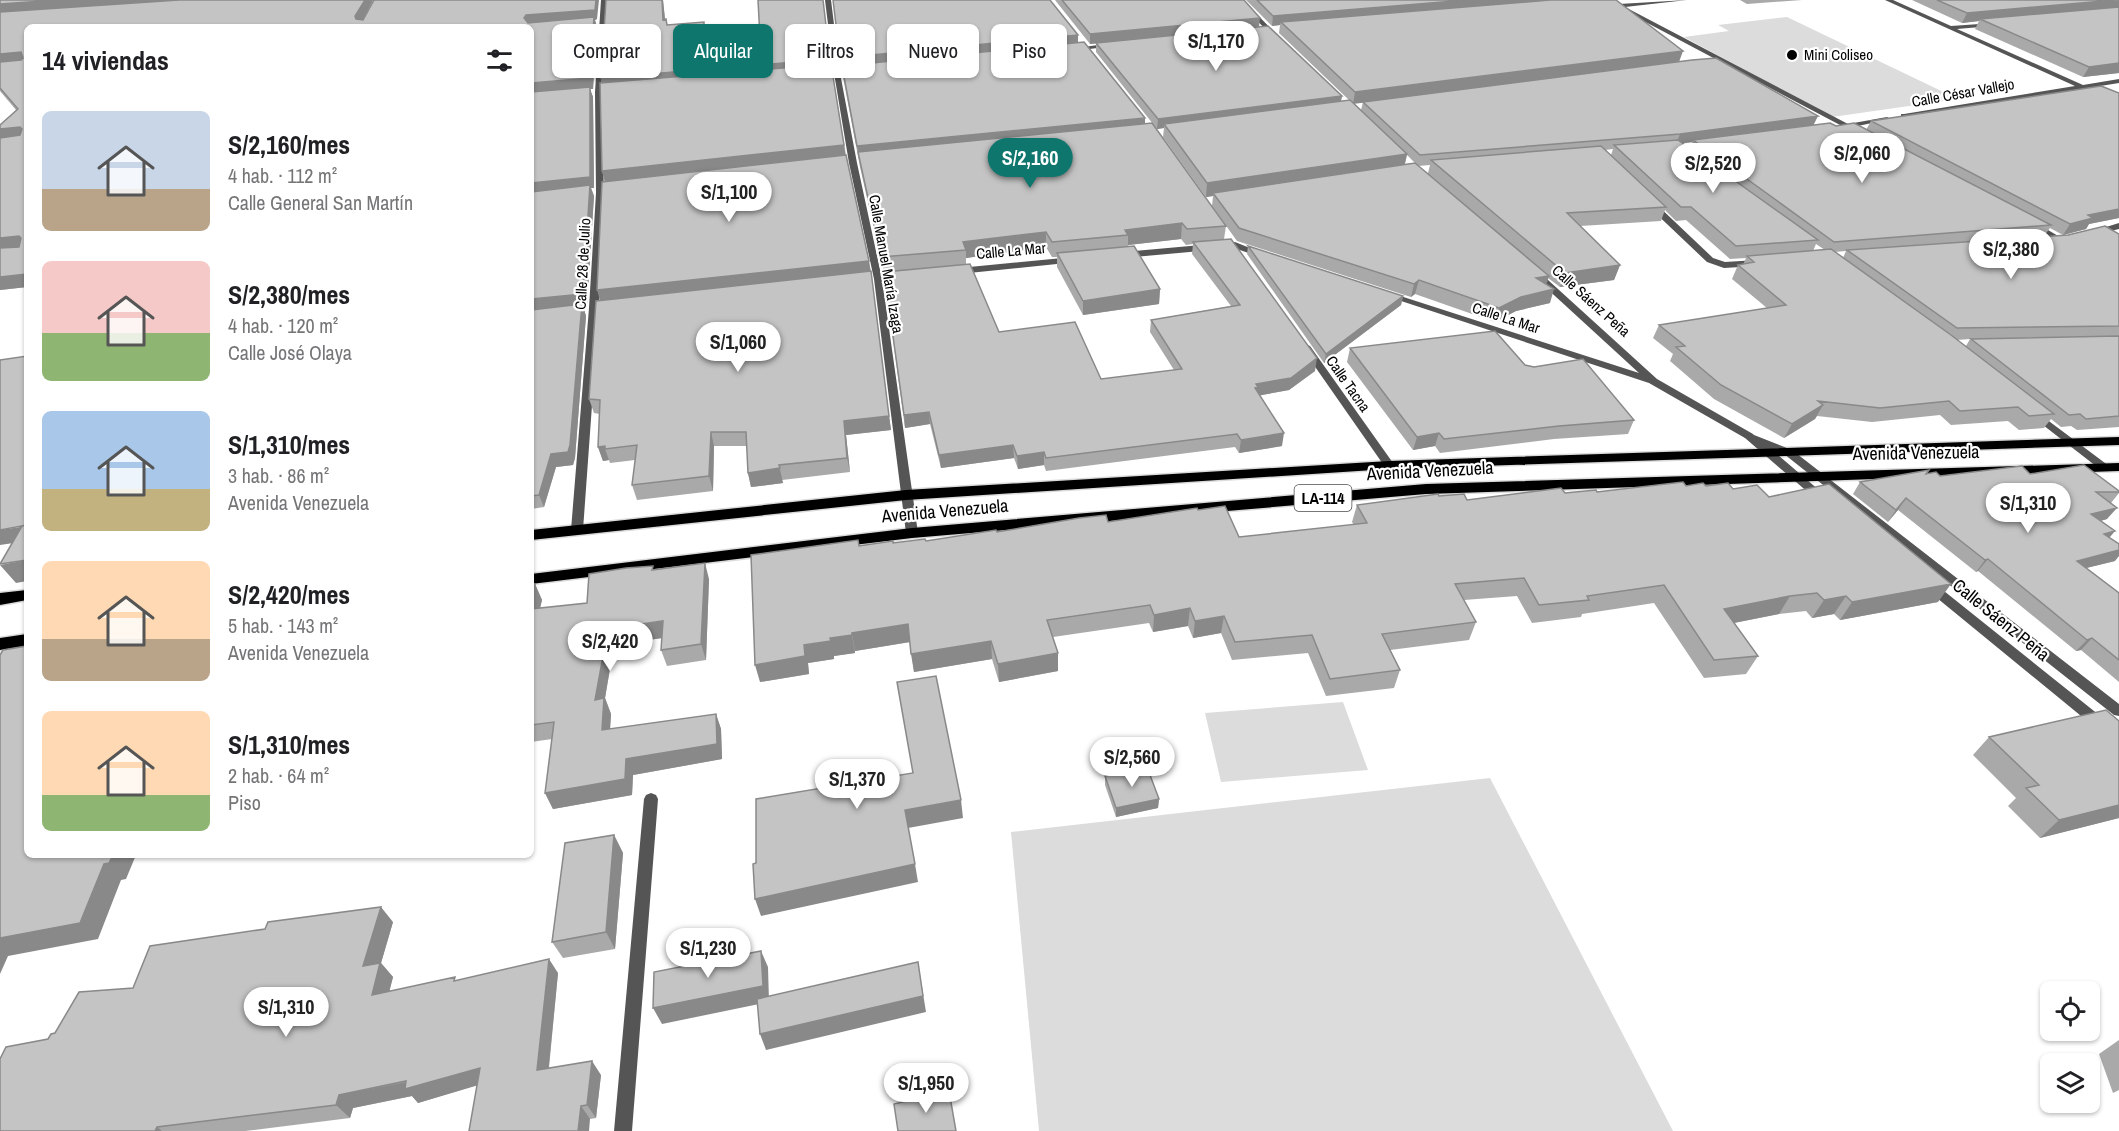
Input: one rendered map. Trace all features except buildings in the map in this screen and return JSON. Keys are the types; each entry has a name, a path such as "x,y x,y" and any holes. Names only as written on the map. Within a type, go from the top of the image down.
{"main road":[{"name":"Avenida Venezuela","path":"534,535 906,495 1389,465 2119,441"},
{"name":"Avenida Venezuela","path":"534,579 912,533 1426,489 2112,467"},
{"path":"0,599 24,595"},
{"path":"0,644 24,638"}],"street":[{"name":"Calle 28 de Julio","path":"577,530 594,308 600,192 598,92 604,0"},
{"name":"Calle Manuel María Izaga","path":"828,0 831,24"},
{"path":"1240,0 1285,46"},
{"path":"1607,0 1857,132"},
{"path":"1596,4 1618,6 1684,0"},
{"path":"1888,0 2100,94"},
{"path":"594,22 604,22"},
{"path":"1952,27 2000,23"},
{"path":"1257,31 1280,29"},
{"path":"1080,40 1093,57"},
{"path":"1067,50 1120,45"},
{"path":"1710,62 1722,61"},
{"name":"Calle Manuel María Izaga","path":"838,78 853,163 878,279 912,533"},
{"name":"Calle César Vallejo","path":"1835,128 2119,81"},
{"path":"587,93 610,91"},
{"path":"842,164 865,162"},
{"path":"589,194 612,191"},
{"path":"1647,201 1710,260 1724,265 1769,262"},
{"path":"2020,218 2061,240"},
{"path":"2084,234 2119,226"},
{"path":"1228,237 1241,255"},
{"path":"2038,242 2072,237"},
{"path":"1111,256 1234,245 1268,256"},
{"name":"Calle La Mar","path":"948,272 1088,259"},
{"name":"Calle Sáenz Peña","path":"1528,267 1653,381 1749,436 1788,452 2119,711"},
{"path":"866,280 890,278"},
{"name":"Calle La Mar","path":"1382,293 1653,381"},
{"path":"584,310 606,307"},
{"name":"Calle Tacna","path":"1302,341 1389,465"},
{"path":"2028,408 2073,443 2112,467"},
{"name":"Calle Sáenz Peña","path":"1749,436 1832,506"},
{"name":"Calle Sáenz Peña","path":"1924,581 2119,739"},
{"path":"15,658 24,642"},
{"path":"623,1131 651,799"}],"shaded area":[{"name":"Mini Coliseo","path":"1787,17 1958,99 1832,117 1684,37 1729,31 1718,25"},
{"path":"1343,702 1368,770 1221,782 1205,713"},
{"path":"1490,778 1673,1131 1039,1131 1011,832"}],"place":[{"name":"Mini Coliseo","path":"1792,55"}]}
